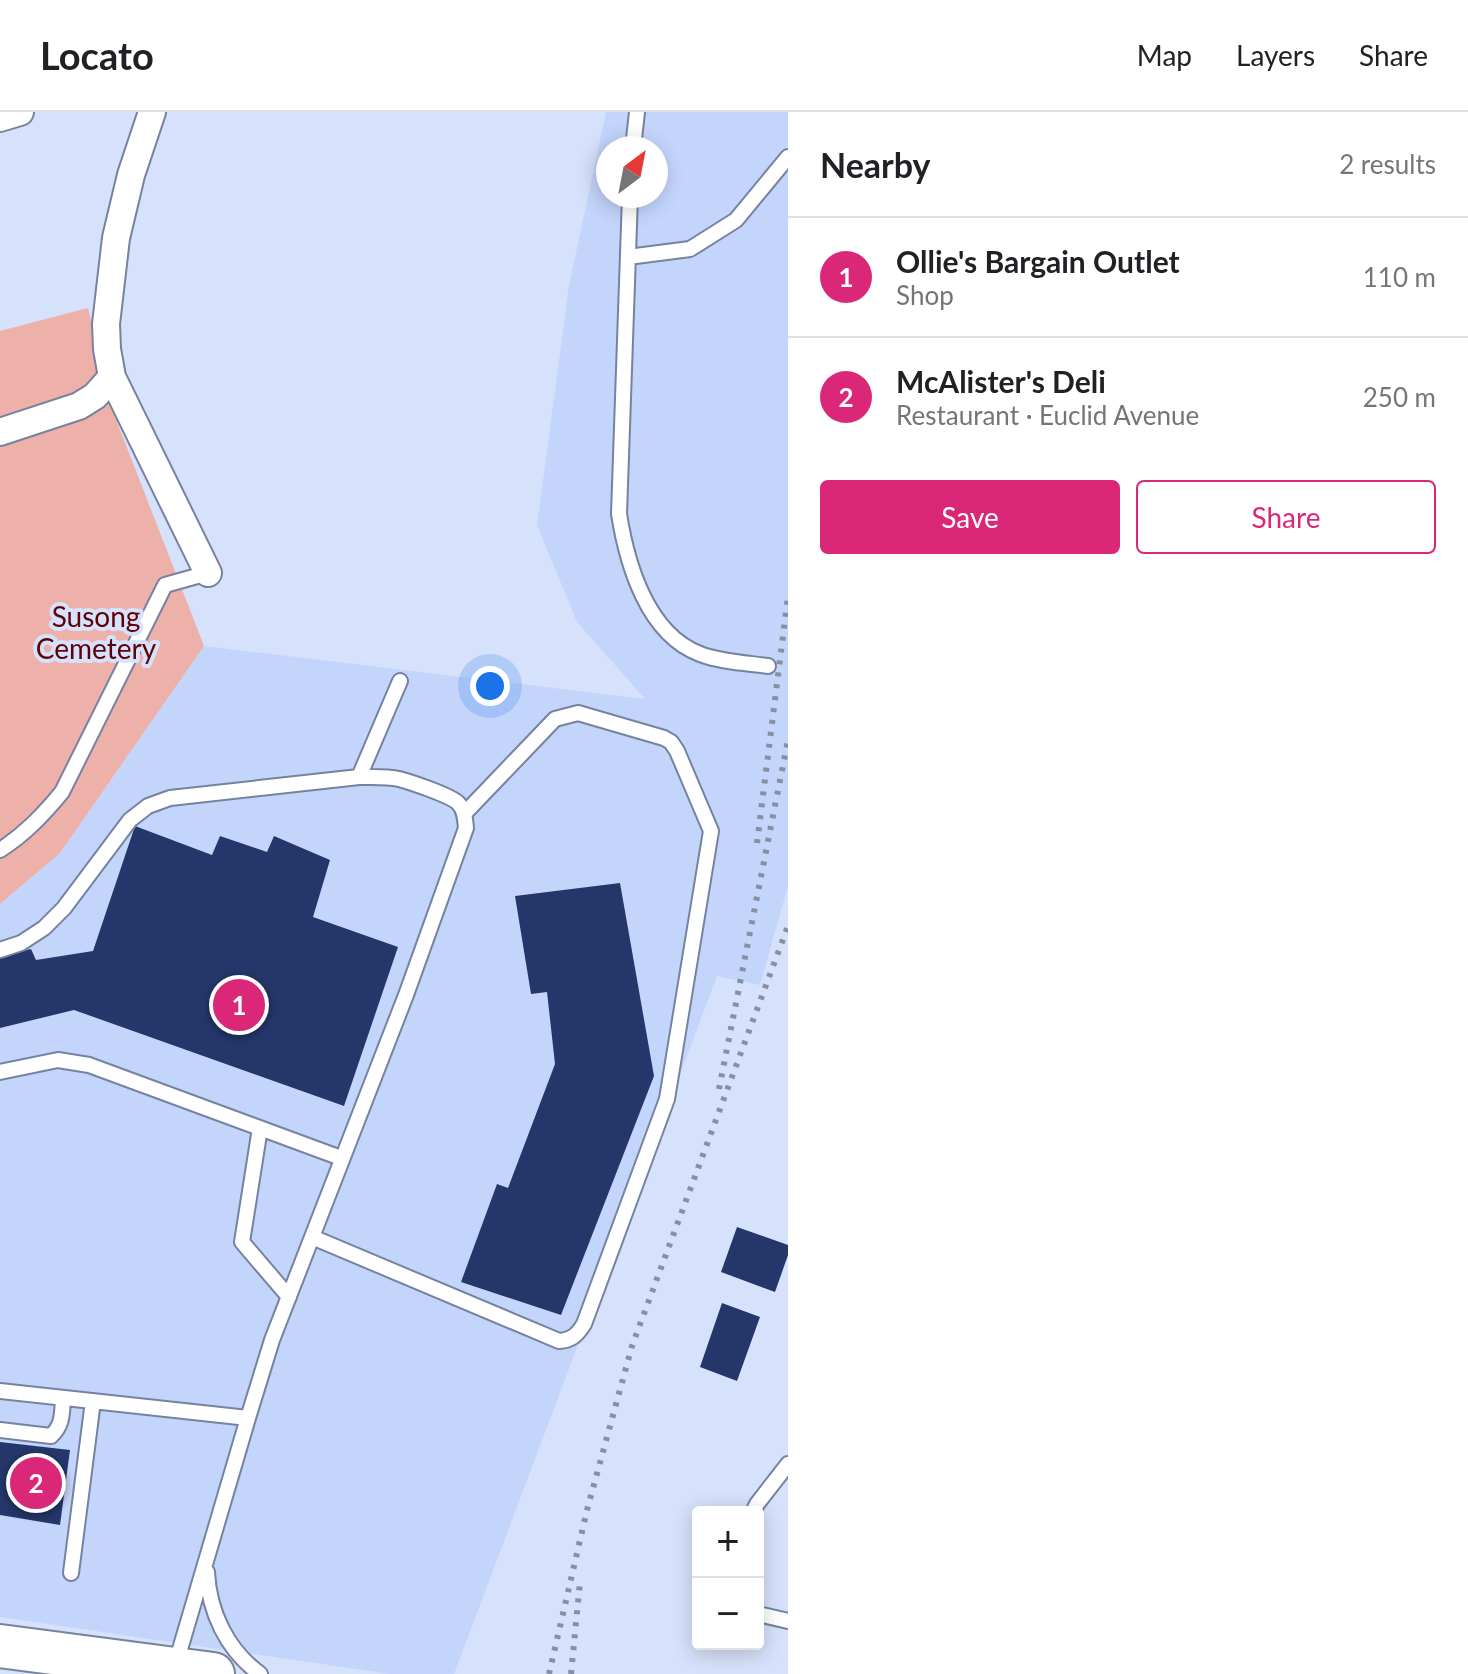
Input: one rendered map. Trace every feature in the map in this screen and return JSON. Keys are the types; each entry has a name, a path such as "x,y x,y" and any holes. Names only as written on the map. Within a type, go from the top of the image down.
{"main road":[{"path":"0,1646 194,1672"}],"street":[{"path":"0,118 20,112"},
{"path":"152,112 131,175 116,238 106,324 107,349 112,377 208,573"},
{"path":"0,432 79,406 95,396 112,377"}],"lane":[{"path":"634,136 637,112"},
{"path":"628,257 690,249 736,220 788,157"},
{"path":"630,208 619,514 624,548 635,581 673,638 702,655 768,666"},
{"path":"0,850 38,820 62,792 165,585 208,573"},
{"path":"359,777 400,681"},
{"path":"312,1237 559,1341 569,1340 577,1335 584,1324 667,1099 711,831 671,742 578,713 568,714 555,719 464,814"},
{"path":"0,950 21,943 44,928 64,908 130,820 148,806 170,798 359,777 399,779 454,799 462,807 466,828 406,995 272,1340 206,1556 194,1672"},
{"path":"0,1072 58,1060 89,1065 341,1158"},
{"path":"260,1128 242,1242 289,1297"},
{"path":"0,1391 248,1418"},
{"path":"0,1430 51,1436 59,1428 63,1398"},
{"path":"71,1573 93,1401"},
{"path":"757,1506 788,1464"},
{"path":"206,1556 212,1609 233,1647 260,1674"},
{"path":"764,1615 788,1621"}],"shaded area":[{"path":"606,112 788,112 788,886 760,985 717,976 454,1674 390,1674 0,1617 0,904 60,853 204,646 645,699 577,622 537,525 569,286 596,159 596,208 668,208 668,136 601,136"}],"green space":[{"name":"Susong Cemetery","path":"88,308 115,417 204,646 60,853 0,904 0,331"}],"building":[{"path":"135,826 212,855 220,836 267,852 274,836 330,860 313,917 398,947 344,1106 74,1010 0,1028 0,956 31,949 36,960 93,951"},
{"path":"620,883 654,1076 561,1315 461,1282 497,1184 508,1188 555,1064 547,992 531,994 515,896"},
{"path":"737,1227 788,1245 788,1255 775,1292 721,1272"},
{"path":"722,1303 760,1317 737,1381 700,1367"},
{"path":"0,1442 70,1450 60,1525 0,1515"}],"railway":[{"path":"757,843 788,596"},
{"path":"719,1089 788,740"},
{"path":"549,1674 587,1510 632,1346 788,926"},
{"path":"571,1674 580,1582"}],"place":[{"name":"Ollie's Bargain Outlet","path":"239,1005"},
{"name":"McAlister's Deli","path":"36,1483"}]}
